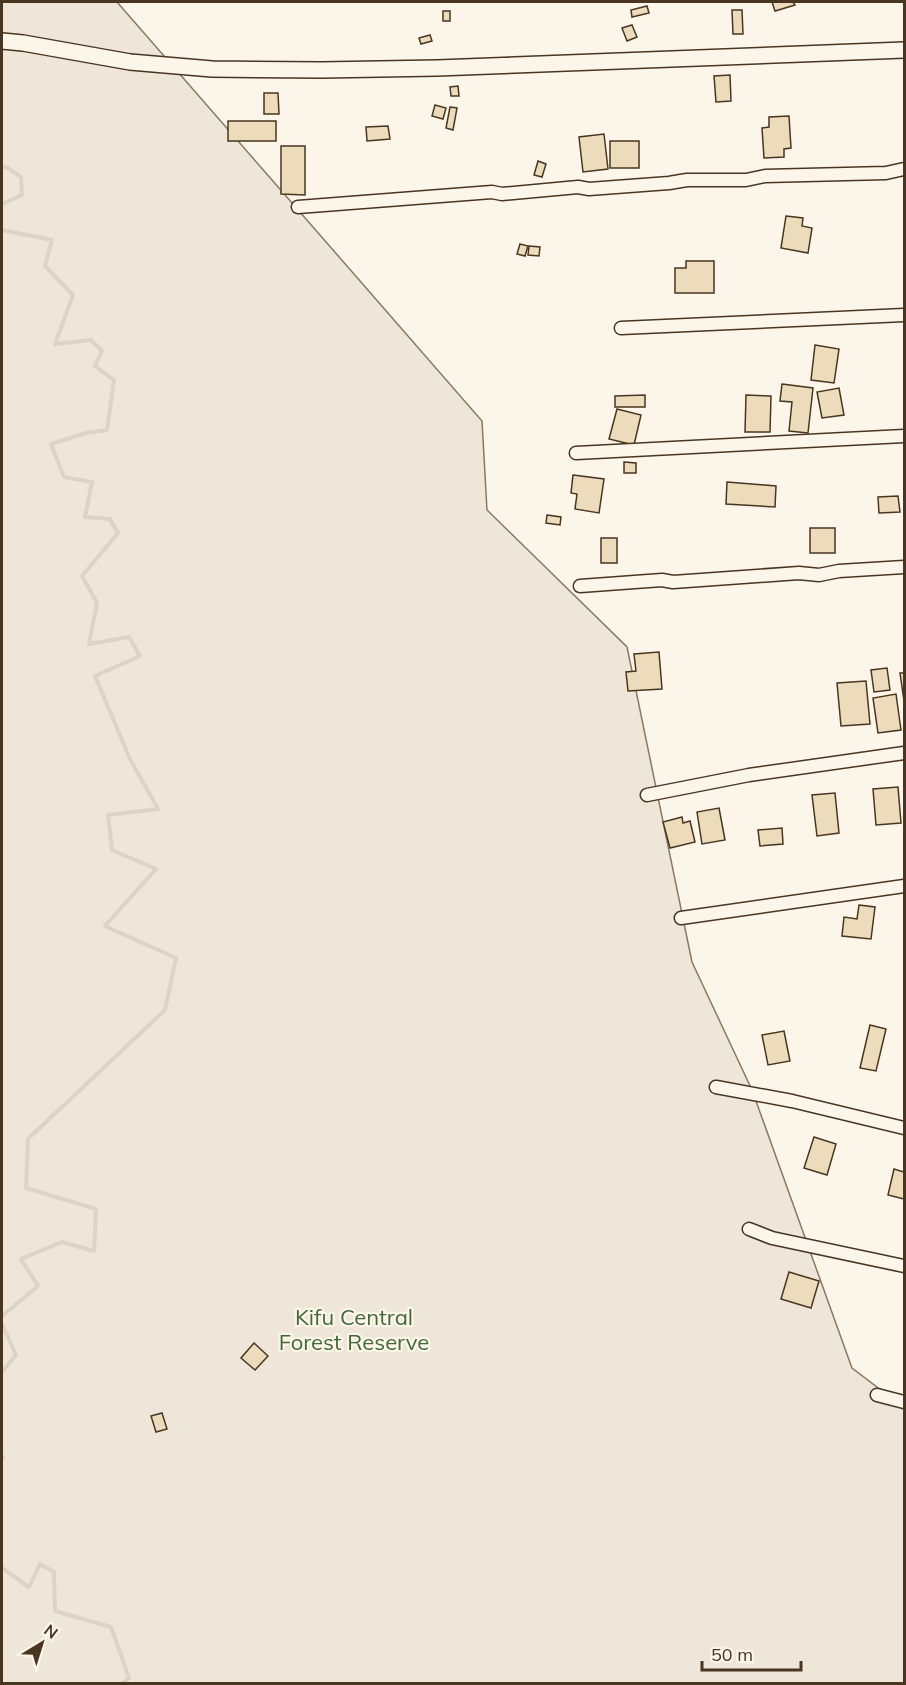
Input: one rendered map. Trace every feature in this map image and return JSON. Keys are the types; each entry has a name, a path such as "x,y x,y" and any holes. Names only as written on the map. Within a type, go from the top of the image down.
{"street":[{"path":"2,41 130,62 212,69 437,68 904,50"},
{"path":"298,207 492,192 502,194 578,187 590,189 687,180 746,180 765,176 886,173 904,169"},
{"path":"621,327 904,315"},
{"path":"576,453 904,436"},
{"path":"580,586 799,573 819,575 839,571 904,567"},
{"path":"647,795 749,775 904,753"},
{"path":"681,918 904,886"},
{"path":"716,1087 792,1101 904,1128"},
{"path":"749,1229 772,1238 904,1266"},
{"path":"877,1395 904,1402"}],"green space":[{"name":"Kifu Central Forest Reserve","path":"2,2 117,2 482,421 487,510 627,647 692,962 752,1090 852,1368 881,1390 904,1398 904,1683 2,1684"}],"building":[{"path":"772,2 793,2 795,5 775,11"},
{"path":"647,6 649,13 632,17 631,10"},
{"path":"732,10 742,10 743,34 733,34"},
{"path":"443,11 450,11 450,21 443,21"},
{"path":"632,25 637,37 627,41 622,28"},
{"path":"430,35 432,41 421,44 419,38"},
{"path":"730,75 731,101 716,102 714,76"},
{"path":"458,86 459,96 451,96 450,87"},
{"path":"264,93 278,93 279,114 264,114"},
{"path":"435,105 446,108 443,119 432,116"},
{"path":"450,107 457,108 453,130 446,128"},
{"path":"789,116 791,148 784,149 784,157 764,158 762,128 769,127 769,117"},
{"path":"228,121 276,121 276,141 228,141"},
{"path":"388,126 390,139 367,141 366,127"},
{"path":"604,134 608,169 583,172 579,137"},
{"path":"610,141 639,141 639,168 610,168"},
{"path":"281,146 305,146 305,195 281,194"},
{"path":"538,161 546,164 542,177 534,175"},
{"path":"786,216 803,218 802,226 812,228 808,253 781,248"},
{"path":"520,244 528,246 525,256 517,254"},
{"path":"529,246 540,247 539,256 528,255"},
{"path":"686,261 714,261 714,293 675,293 675,268 686,268"},
{"path":"815,345 839,349 834,383 811,380"},
{"path":"782,384 813,388 808,433 789,431 792,402 780,401"},
{"path":"839,388 844,415 822,418 817,392"},
{"path":"645,395 645,407 615,407 615,396"},
{"path":"746,395 771,396 770,432 745,432"},
{"path":"617,409 641,415 634,445 609,439"},
{"path":"624,462 636,463 636,473 624,473"},
{"path":"573,475 604,479 599,513 575,509 577,494 571,493"},
{"path":"727,482 776,486 775,507 726,504"},
{"path":"898,496 900,512 879,513 878,497"},
{"path":"547,515 561,517 560,525 546,523"},
{"path":"810,528 835,528 835,553 810,553"},
{"path":"601,538 617,538 617,563 601,563"},
{"path":"659,652 662,689 628,691 626,672 636,671 634,654"},
{"path":"887,668 890,690 874,692 871,670"},
{"path":"900,673 904,673 904,701"},
{"path":"866,681 870,724 841,726 837,683"},
{"path":"896,694 901,730 878,733 873,698"},
{"path":"898,787 901,823 876,825 873,789"},
{"path":"835,793 839,833 817,836 812,795"},
{"path":"719,808 725,840 702,844 697,812"},
{"path":"682,817 683,823 690,821 695,842 670,848 663,822"},
{"path":"782,828 783,844 760,846 758,830"},
{"path":"859,905 875,907 871,939 842,936 844,917 857,919"},
{"path":"870,1025 886,1029 876,1071 860,1068"},
{"path":"784,1031 790,1061 768,1065 762,1035"},
{"path":"814,1137 836,1144 827,1175 804,1168"},
{"path":"894,1169 904,1172 904,1199 888,1195"},
{"path":"789,1272 819,1281 811,1308 781,1299"},
{"path":"254,1343 268,1356 255,1370 241,1358"},
{"path":"162,1413 167,1429 156,1432 151,1416"}],"waterway":[{"path":"2,167 6,167 21,177 22,195 2,204"},
{"path":"2,230 52,240 45,266 73,295 55,344 91,340 102,351 95,366 114,380 107,430 86,433 51,444 64,477 92,482 85,517 110,519 118,533 82,576 97,603 89,644 129,637 140,656 95,676 130,759 158,809 108,815 112,850 156,869 105,926 176,958 165,1010 28,1139 26,1188 96,1209 94,1251 62,1242 21,1259 38,1286 2,1316"},
{"path":"2,1324 16,1355 2,1372"},
{"path":"2,1568 29,1587 40,1564 54,1572 55,1611 111,1627 129,1678 121,1684"}]}
